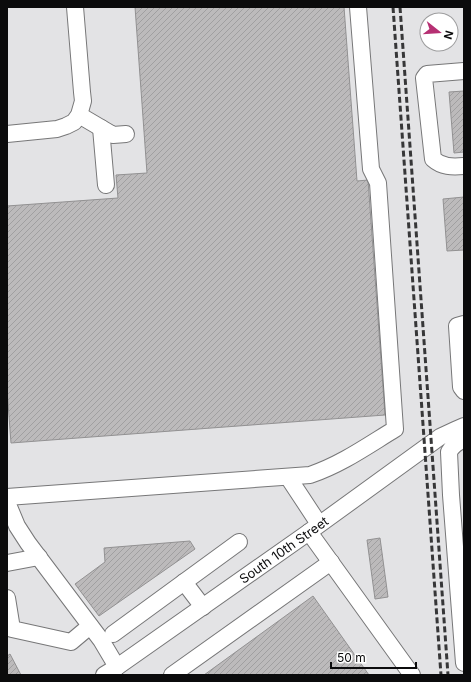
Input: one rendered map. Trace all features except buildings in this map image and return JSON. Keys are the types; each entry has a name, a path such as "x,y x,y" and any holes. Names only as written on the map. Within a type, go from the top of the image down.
{"street":[{"path":"7,134 57,129 74,122 79,115 83,101 75,7"},
{"path":"7,497 310,475 326,470 345,460 396,429 378,183 371,169 358,7"},
{"path":"464,71 427,74 424,78 433,159 439,164 455,167 464,166"},
{"path":"79,115 113,135 126,134"},
{"path":"101,128 106,185"},
{"path":"464,324 457,326 461,387 464,391"},
{"name":"South 10th Street","path":"111,671 440,437 464,426"},
{"path":"464,439 452,446 449,452 464,663"},
{"path":"288,477 331,562 412,675"},
{"path":"7,502 17,526 39,558 101,640 111,671"},
{"path":"113,634 239,542"},
{"path":"7,563 39,558"},
{"path":"172,675 331,562"},
{"path":"184,582 203,607"},
{"path":"7,598 12,630 71,642 90,626"}],"railway":[{"path":"393,7 441,675"},
{"path":"400,7 448,675"}]}
